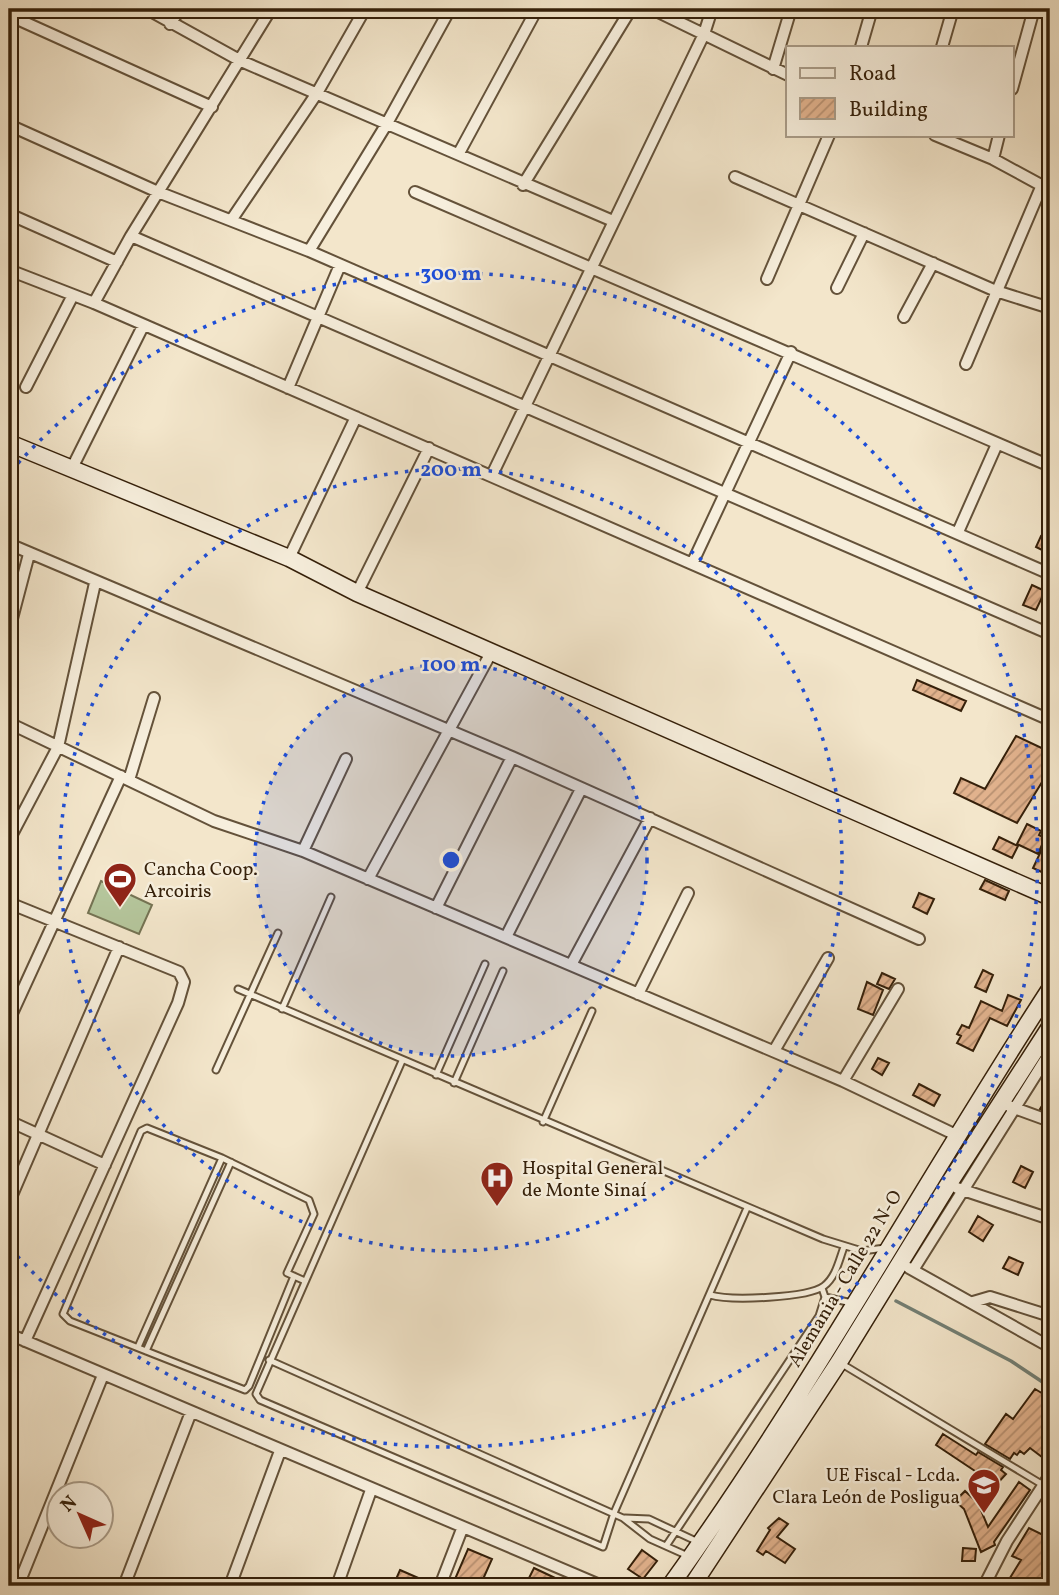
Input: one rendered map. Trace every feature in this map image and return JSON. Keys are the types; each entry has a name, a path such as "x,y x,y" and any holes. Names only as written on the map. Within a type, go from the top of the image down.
{"street":[{"path":"147,9 241,61 386,125 459,153 523,185 613,221"},
{"path":"170,24 180,9"},
{"path":"94,303 131,236 271,9"},
{"path":"232,219 317,93 365,9"},
{"path":"309,251 386,125 450,9"},
{"path":"459,153 537,9"},
{"path":"523,185 631,9"},
{"path":"652,9 786,74"},
{"path":"492,475 704,34 712,9"},
{"path":"773,69 791,9"},
{"path":"861,46 872,9"},
{"path":"942,46 953,9"},
{"path":"1014,82 1034,9"},
{"path":"9,19 15,18 212,107"},
{"path":"9,125 158,192 309,251 1050,574"},
{"path":"767,279 829,136"},
{"path":"937,136 993,159 1046,188 996,291 967,364"},
{"path":"993,159 999,136"},
{"path":"735,177 996,291 1050,308"},
{"path":"415,192 1050,466"},
{"path":"9,214 117,262"},
{"path":"837,288 864,233"},
{"path":"131,236 319,320 1050,634"},
{"path":"904,317 933,263"},
{"path":"288,388 340,265"},
{"path":"9,270 94,303 492,475 1050,720"},
{"path":"26,387 73,295"},
{"path":"71,470 143,326"},
{"path":"692,564 751,443 791,352"},
{"path":"289,558 356,417"},
{"path":"9,443 289,558 357,593 1050,897"},
{"path":"958,532 997,444"},
{"path":"357,593 429,448"},
{"path":"9,544 95,583 512,757 919,939"},
{"path":"9,630 29,554"},
{"path":"9,840 58,747 95,583"},
{"path":"368,879 492,651"},
{"path":"9,1020 52,922 125,778 154,698"},
{"path":"9,723 214,821 303,851 843,1081 956,1135"},
{"path":"436,908 512,757"},
{"path":"303,851 346,759"},
{"path":"506,937 581,789"},
{"path":"571,965 650,818"},
{"path":"638,994 688,893"},
{"path":"9,903 179,972 184,982 178,1003 25,1341"},
{"path":"9,1202 119,947"},
{"path":"774,1051 828,958"},
{"path":"843,1081 898,989"},
{"name":"Alemania - Calle 22 N-O","path":"670,1586 691,1558 855,1304 956,1135 1050,989"},
{"name":"Alemania - Calle 22 N-O","path":"692,1586 839,1362 907,1266 1007,1105 1050,1027"},
{"path":"1050,1052 1007,1105 1050,1121"},
{"path":"9,1121 105,1164"},
{"path":"955,1188 1050,1219"},
{"path":"907,1266 1050,1347"},
{"path":"973,1302 990,1297 1050,1316"},
{"path":"9,1336 602,1586"},
{"path":"18,1586 103,1375"},
{"path":"124,1586 191,1412"},
{"path":"230,1586 280,1451"},
{"path":"984,1586 1007,1541 1047,1488 1050,1475"},
{"path":"337,1586 372,1490"},
{"path":"440,1586 462,1529"}],"lane":[{"path":"282,1009 331,897"},
{"path":"216,1070 278,933"},
{"path":"436,1075 485,964"},
{"path":"454,1083 503,971"},
{"path":"238,989 543,1122 844,1247 862,1251 889,1247"},
{"path":"543,1122 592,1011"},
{"path":"402,1061 256,1394 260,1400 603,1547 614,1513 747,1208"},
{"path":"295,1276 245,1390 70,1321 63,1314 141,1131 155,1129 309,1200 314,1214 287,1273 295,1276 305,1281"},
{"path":"138,1347 222,1158"},
{"path":"146,1351 230,1162"},
{"path":"710,1295 723,1298 770,1297 822,1288 834,1274 844,1247"},
{"path":"666,1546 819,1316 825,1297 822,1288"},
{"path":"825,1297 855,1304"},
{"path":"269,1360 614,1513 650,1539 691,1558"},
{"path":"839,1362 1047,1488"},
{"path":"623,1518 649,1519 700,1543"}],"green space":[{"name":"Cancha Coop. Arcoiris","path":"101,881 152,905 139,934 88,913"}],"building":[{"path":"1041,536 1050,540 1050,554 1036,547"},
{"path":"1032,585 1045,591 1036,610 1023,605"},
{"path":"917,680 966,701 961,711 913,690"},
{"path":"1016,736 1050,752 1050,769 1017,823 954,793 961,778 985,789"},
{"path":"1027,824 1041,831 1039,835 1045,838 1038,854 1017,844"},
{"path":"999,837 1018,846 1012,858 993,849"},
{"path":"1041,851 1050,855 1050,876 1033,868"},
{"path":"985,880 1009,891 1005,900 980,889"},
{"path":"919,893 934,899 927,914 913,907"},
{"path":"983,970 993,975 986,992 975,987"},
{"path":"882,973 895,979 889,989 877,984"},
{"path":"867,982 883,990 873,1015 858,1009"},
{"path":"1008,995 1021,1000 1007,1026 990,1018 973,1051 957,1043 961,1036 957,1034 962,1025 969,1028 981,1001 1002,1011"},
{"path":"878,1058 889,1063 882,1075 872,1069"},
{"path":"919,1084 940,1095 934,1106 913,1095"},
{"path":"1050,1093 1050,1113 1040,1109"},
{"path":"1021,1166 1033,1172 1025,1188 1013,1182"},
{"path":"978,1216 993,1225 983,1241 969,1232"},
{"path":"1009,1257 1023,1263 1018,1275 1003,1268"},
{"path":"1035,1389 1050,1398 1050,1454 1046,1460 1030,1448 1024,1454 1020,1451 1017,1455 1014,1453 1010,1459 985,1444 1006,1414 1013,1419"},
{"path":"943,1434 976,1455 978,1452 1003,1467 1001,1470 1006,1474 996,1485 936,1445"},
{"path":"1019,1482 1030,1490 994,1542 995,1545 981,1552 964,1509 955,1501 965,1491 978,1503 988,1527"},
{"path":"779,1518 788,1524 777,1537 795,1549 785,1563 766,1551 763,1555 757,1551 770,1530 768,1528"},
{"path":"1050,1525 1050,1586 1005,1586 1021,1560 1012,1556 1029,1528 1043,1535"},
{"path":"963,1548 976,1549 975,1561 962,1561"},
{"path":"468,1549 492,1559 480,1586 452,1586"},
{"path":"642,1550 657,1561 643,1579 628,1569"},
{"path":"534,1568 572,1586 525,1586"},
{"path":"400,1570 432,1584 432,1586 393,1586"}],"waterway":[{"path":"896,1301 1011,1361 1050,1387"}],"place":[{"name":"Cancha Coop. Arcoiris","path":"120,909"},
{"name":"Hospital General de Monte Sinaí","path":"497,1208"},
{"name":"UE Fiscal - Lcda. Clara León de Posligua","path":"984,1515"}]}
